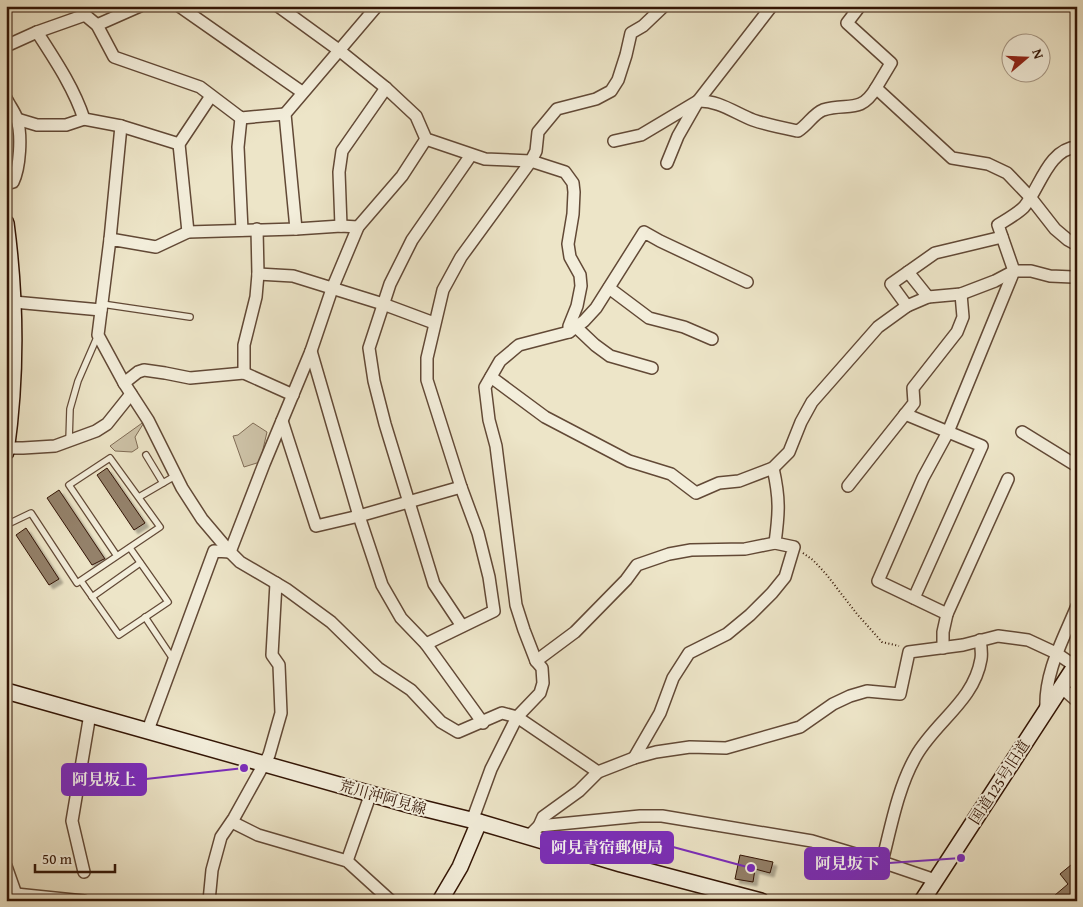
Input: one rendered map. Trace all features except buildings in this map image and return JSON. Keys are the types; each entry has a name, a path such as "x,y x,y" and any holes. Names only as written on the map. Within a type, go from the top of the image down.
{"main road":[{"path":"6,223 10,286 14,302 14,368 6,452"},
{"name":"国道125号旧道","path":"922,901 1076,664"},
{"name":"荒川沖阿見線","path":"6,691 621,864 761,901"},
{"path":"440,901 460,867 475,822"}],"street":[{"path":"97,25 140,6"},
{"path":"179,6 302,92"},
{"path":"278,6 340,51 386,88 416,116 426,139 485,159 531,160 565,172 573,183 573,214 568,244 570,257 580,275 581,286 577,306 569,326 610,356 652,368"},
{"path":"296,229 284,114 377,6"},
{"path":"426,644 494,611 489,578 478,533 427,380 427,358 443,290 461,257 531,160 536,151 538,132 557,109 596,99 611,91 618,80 631,33 644,26 664,6"},
{"path":"667,163 678,136 698,101 772,6"},
{"path":"614,141 641,135 698,101 705,101 725,107 752,120 798,131 823,110 864,104 870,98 891,63 847,23 860,6"},
{"path":"6,46 37,32 85,15 97,25 114,57 200,87 241,118 284,114"},
{"path":"37,32 64,74 80,106 84,119"},
{"path":"342,226 339,172 342,151 386,88"},
{"path":"876,88 952,158 988,164 1007,173 1030,197 1055,229 1068,240 1077,244"},
{"path":"188,232 179,144 211,96"},
{"path":"6,98 17,119 20,137 18,174 13,182 6,184"},
{"path":"241,118 238,147 242,230"},
{"path":"17,119 37,125 66,125 84,119 122,126 179,144"},
{"path":"122,126 98,335 124,383 148,420 175,476 202,519 240,562 331,622 378,668 411,690 441,722 458,732 502,713 517,717 598,772"},
{"path":"230,552 260,472 311,351 332,289 358,227 402,176 426,139"},
{"path":"948,614 878,580 924,478 948,432 1014,271 998,225 1024,208 1054,159 1064,150 1077,147"},
{"path":"462,626 434,584 374,381 368,348 390,284 412,240 471,155"},
{"path":"110,239 156,247 188,232 358,227"},
{"path":"244,373 244,345 256,297 258,274 257,229"},
{"path":"475,822 491,769 517,717 540,693 543,683 542,668 536,661 516,605 496,446 489,420 485,387 500,361 519,345 573,329 584,321 596,308 644,232 747,282"},
{"path":"907,306 891,284 935,253 1002,237"},
{"path":"491,377 545,417 629,461 671,474 696,493 719,483 739,481 773,468 789,452 801,422 812,402 878,327 907,306 928,298 961,294 995,281 1014,271 1031,271 1050,276 1073,277 1077,275"},
{"path":"908,272 928,298"},
{"path":"258,274 293,276 383,304 434,323"},
{"path":"609,288 649,318 684,327 712,339"},
{"path":"848,486 914,403 913,388 957,332 963,317 961,294"},
{"path":"14,302 102,307"},
{"path":"311,351 359,516 382,585 401,618 426,644 482,723"},
{"path":"124,383 138,372 144,370 190,378 244,373 293,396"},
{"path":"7,448 55,446 96,431 107,424 131,394"},
{"path":"905,414 982,446 914,598"},
{"path":"282,421 316,526 462,487"},
{"path":"1022,432 1077,466"},
{"path":"773,468 780,510 775,543"},
{"path":"943,648 943,632 948,614 1008,479"},
{"path":"536,661 575,632 626,580 637,566 669,554 691,550 745,549 775,543 794,547 785,577 750,616 727,634 690,653 673,678 660,713 634,758"},
{"path":"148,730 214,551 230,552"},
{"path":"209,901 212,870 220,837 232,822 269,755 281,713 279,665 272,655 276,584"},
{"path":"1046,710 1045,694 1047,683 1056,653 1077,606"},
{"path":"528,837 539,826 543,817 579,791 598,772 634,758 656,752 690,747 726,748 800,727 833,704 850,696 867,691 900,694 909,652 943,648 998,636 1028,640 1076,664"},
{"path":"882,862 902,787 915,758 926,741 966,697 973,685 981,658 980,640"},
{"path":"1061,687 1077,701"},
{"path":"84,872 72,821 90,714"},
{"path":"347,861 371,793"},
{"path":"539,826 640,816 662,816 812,841 935,880"},
{"path":"232,822 258,835 347,861 391,901"},
{"path":"6,866 17,897 84,901"}],"lane":[{"path":"102,307 190,317"},
{"path":"69,441 70,409 78,381 98,335"},
{"path":"146,455 163,483"},
{"path":"6,524 30,512 77,583 81,581 160,527 110,458 69,485 117,556"},
{"path":"138,497 175,476"},
{"path":"81,581 119,635 168,602 130,548"},
{"path":"92,597 140,563"},
{"path":"145,617 174,661"}],"path":[{"path":"794,547 813,560 826,574 882,642 897,646 907,646 909,652"}],"shaded area":[{"path":"145,421 135,437 138,448 132,452 115,451 110,446"},
{"path":"253,423 267,432 260,462 244,467 233,436 238,435"}],"place":[{"name":"阿見坂上","path":"244,768"},
{"name":"阿見坂下","path":"961,858"},
{"name":"阿見青宿郵便局","path":"751,868"}]}
